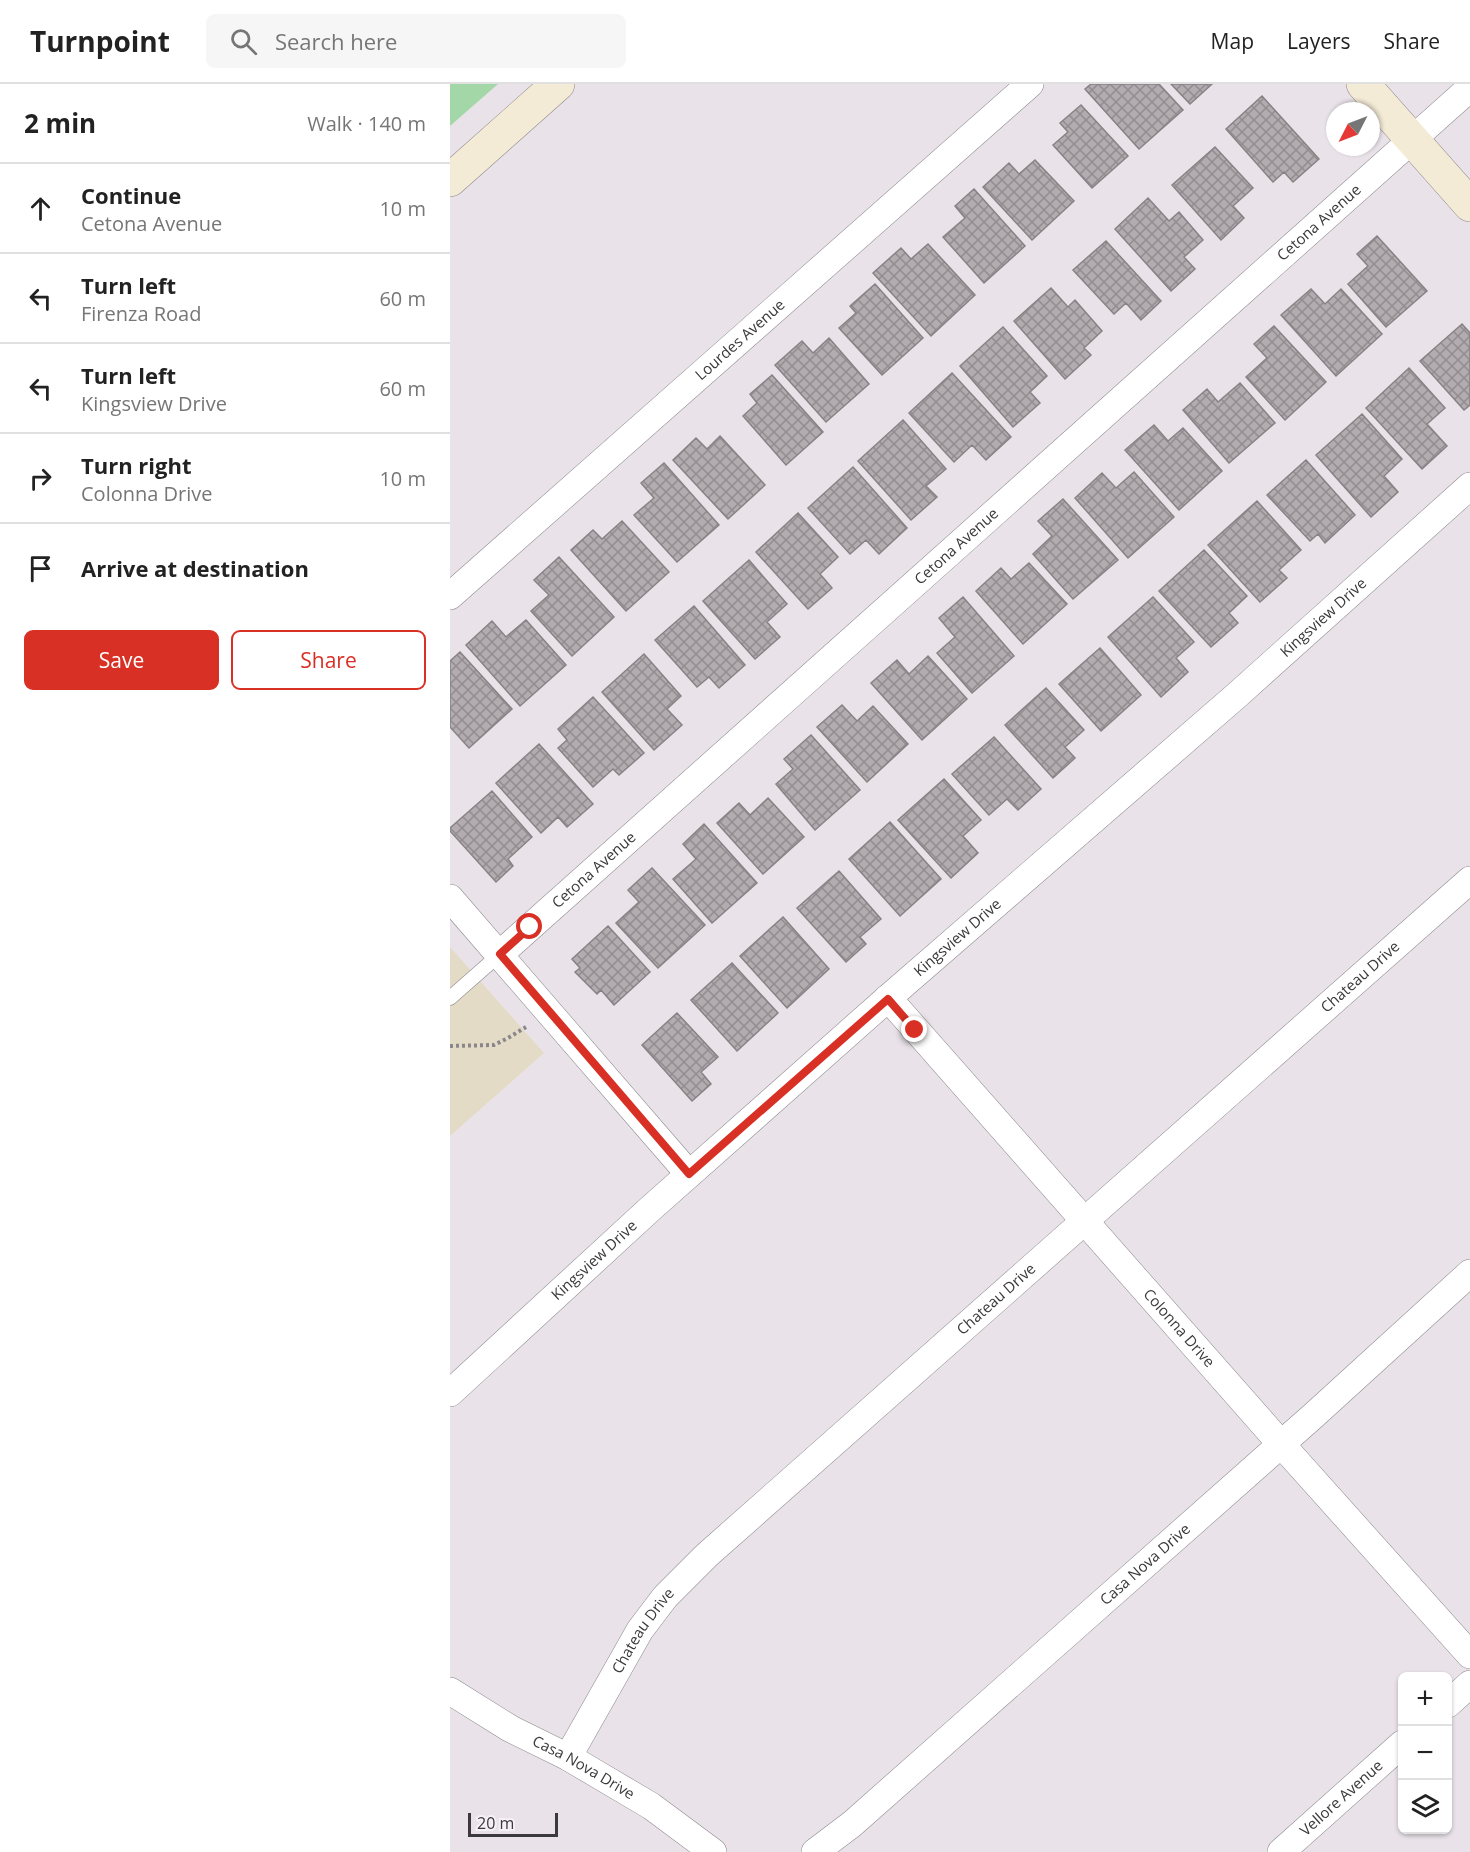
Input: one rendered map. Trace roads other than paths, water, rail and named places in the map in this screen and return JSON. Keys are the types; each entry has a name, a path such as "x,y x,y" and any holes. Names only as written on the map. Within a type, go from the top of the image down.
{"street":[{"path":"450,180 558,84"},
{"name":"Lourdes Avenue","path":"450,596 1030,84"},
{"path":"1363,84 1470,205"},
{"name":"Cetona Avenue","path":"500,954 1470,88"},
{"name":"Kingsview Drive","path":"450,1393 689,1174 1236,696 1470,486"},
{"name":"Chateau Drive","path":"567,1756 640,1630 665,1597 706,1555 1470,880"},
{"path":"450,898 689,1174"},
{"name":"Colonna Drive","path":"888,999 1470,1654"},
{"name":"Casa Nova Drive","path":"815,1852 852,1824 1281,1444 1470,1273"},
{"path":"1452,1700 1470,1684"},
{"name":"Casa Nova Drive","path":"450,1691 511,1729 567,1756 651,1806 713,1852"},
{"name":"Vellore Avenue","path":"1281,1852 1398,1748"}],"lane":[{"path":"450,998 500,954"}]}
